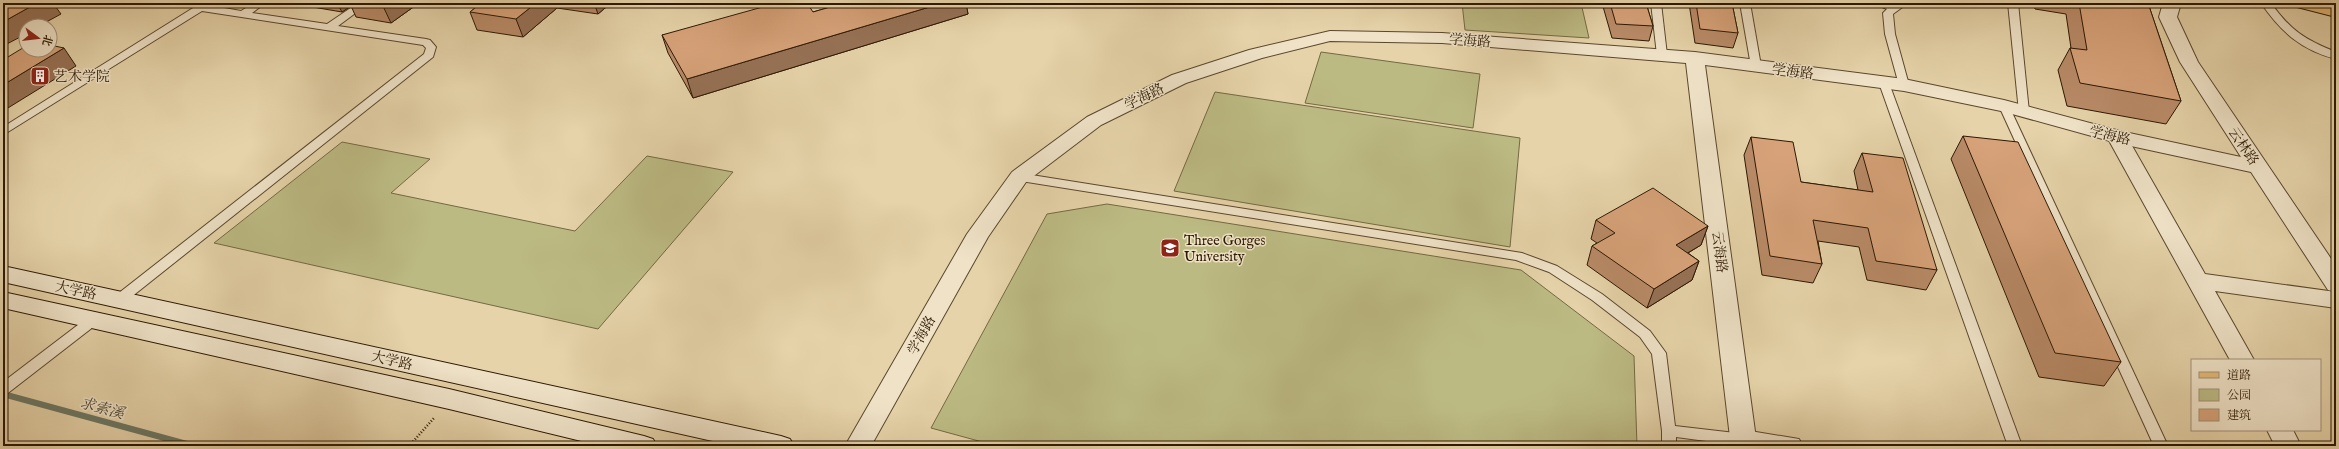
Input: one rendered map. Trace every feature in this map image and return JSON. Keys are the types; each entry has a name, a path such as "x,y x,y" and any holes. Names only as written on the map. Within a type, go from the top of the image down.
{"main road":[{"path":"2303,3 2336,12"},
{"path":"2318,3 2336,8"}],"street":[{"name":"云林路","path":"2172,3 2168,17 2188,62 2336,284"},
{"name":"学海路","path":"858,446 978,234 1019,177 1094,121 1180,79 1256,54 1330,36 1442,38 1662,55 1904,85 2004,106 2116,137 2258,167"},
{"name":"云海路","path":"1695,58 1744,443"},
{"path":"2116,137 2199,281 2241,359"},
{"name":"大学路","path":"3,274 781,446"},
{"path":"2199,281 2336,300"},
{"name":"大学路","path":"3,300 92,321 449,399 644,446"},
{"path":"2280,431 2288,446"},
{"path":"1744,443 1790,446"}],"lane":[{"path":"120,299 429,55 431,47 426,42 242,15 200,8 188,3"},
{"path":"242,15 260,3"},
{"path":"328,28 364,3"},
{"path":"1656,3 1662,55"},
{"path":"1745,3 1756,66"},
{"path":"1876,3 1899,6"},
{"path":"2013,3 2024,112"},
{"path":"2266,3 2290,34 2302,42 2336,56"},
{"path":"1899,6 1888,13 1890,34 1904,85"},
{"path":"3,132 200,8"},
{"path":"1884,83 2015,446"},
{"path":"2004,106 2161,446"},
{"path":"1019,177 1484,250 1518,256 1553,269 1597,296 1625,317 1645,334 1659,353 1669,431 1669,446"},
{"path":"3,389 92,321"},
{"path":"1669,431 1744,443"}],"path":[{"path":"409,446 426,426"}],"green space":[{"path":"1462,3 1581,3 1589,38 1465,30"},
{"path":"1321,52 1480,74 1473,128 1305,103"},
{"path":"1215,92 1520,138 1510,247 1174,191"},
{"path":"342,142 430,159 391,193 575,231 647,156 733,172 598,329 214,243"},
{"path":"1107,204 1521,270 1634,356 1637,446 997,446 931,428 1047,214"}],"building":[{"path":"3,3 37,3 3,22"},
{"path":"367,3 387,3 383,6"},
{"path":"481,3 536,3 516,19 470,12"},
{"path":"777,3 807,3 813,12 844,3 943,3 687,79 662,35"},
{"path":"1610,3 1646,3 1653,26 1616,24"},
{"path":"1696,3 1732,3 1738,33 1700,29"},
{"path":"2079,3 2148,3 2181,101 2080,83 2070,48 2087,50"},
{"path":"58,47 64,48 58,52"},
{"path":"18,51 18,58 48,58 3,85 3,60"},
{"path":"1963,136 2018,142 2121,362 2055,353"},
{"path":"1751,137 1793,142 1801,182 1873,192 1862,153 1903,158 1937,270 1876,261 1868,228 1813,220 1822,264 1770,256"},
{"path":"1653,188 1708,226 1676,245 1699,261 1654,289 1592,246 1615,233 1596,220"}],"waterway":[{"name":"求索溪","path":"3,394 194,446"}],"place":[{"name":"艺术学院","path":"40,76"},
{"name":"Three Gorges University","path":"1170,248"}]}
